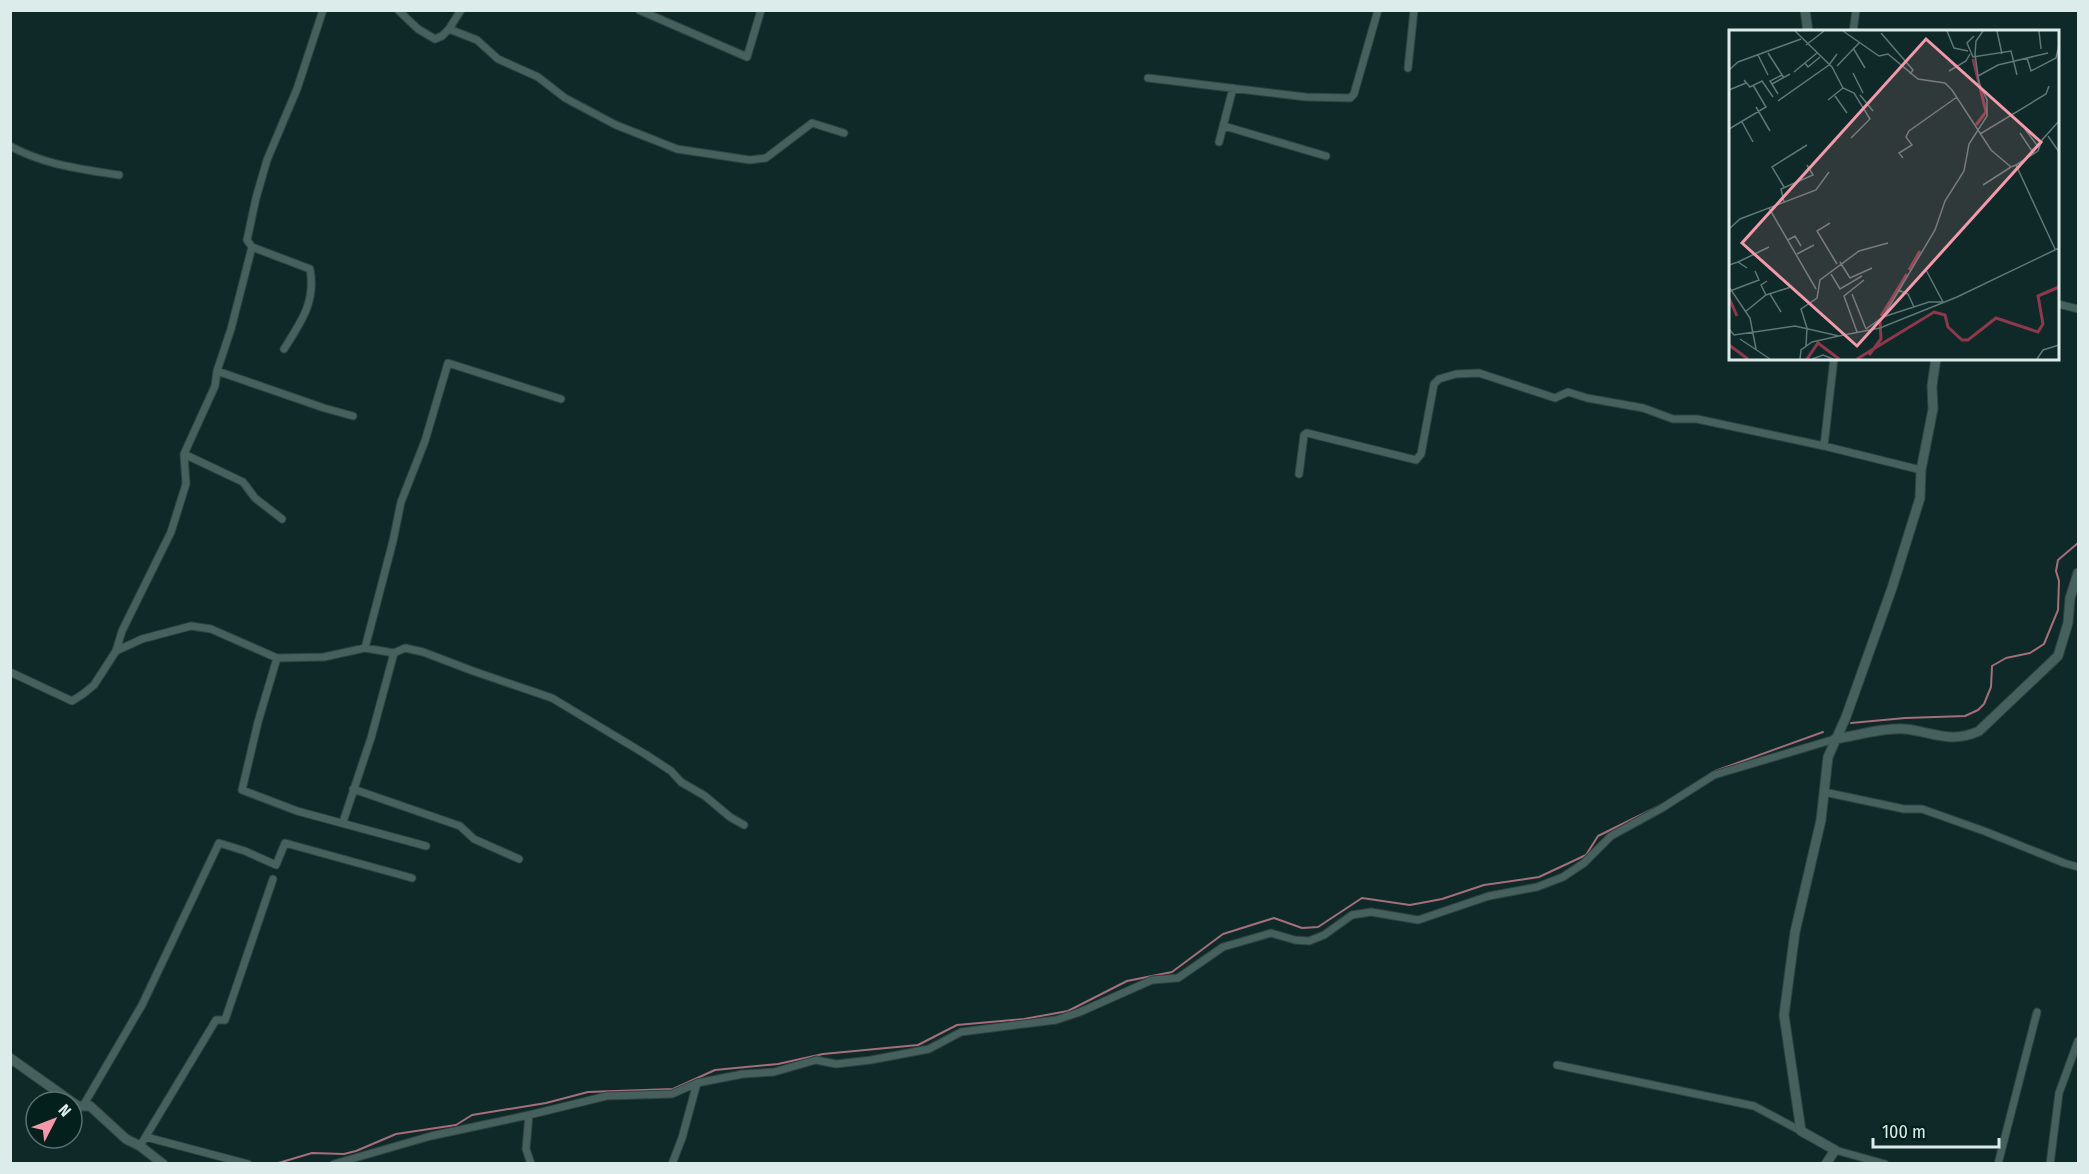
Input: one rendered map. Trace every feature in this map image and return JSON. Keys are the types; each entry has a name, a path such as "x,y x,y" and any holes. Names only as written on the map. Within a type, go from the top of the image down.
{"street":[{"path":"284,349 305,317 312,281 310,269 252,247 247,240 262,179 280,126 297,89 323,10"},
{"path":"398,10 418,29 435,39 449,29 461,10"},
{"path":"639,10 747,57 761,10"},
{"path":"1148,78 1306,97 1350,98 1354,94 1378,10"},
{"path":"1408,68 1414,10"},
{"path":"1805,10 1808,30"},
{"path":"1853,30 1856,10"},
{"path":"449,29 477,40 498,59 538,77 565,98 616,125 677,149 750,160 766,158 812,123 844,133"},
{"path":"1219,142 1233,88"},
{"path":"1224,126 1326,156"},
{"path":"10,146 58,165 119,175"},
{"path":"10,672 72,700 93,685 116,651 122,631 171,532 186,484 184,454 215,386 217,371 231,329 252,247"},
{"path":"2059,304 2079,309"},
{"path":"1824,446 1834,360"},
{"path":"1801,1131 1784,1015 1795,932 1821,820 1828,758 1846,717 1892,588 1920,498 1921,471 1933,409 1932,386 1936,360"},
{"path":"365,648 401,502 424,441 448,363 561,399"},
{"path":"217,371 353,416"},
{"path":"1299,474 1304,435 1307,433 1416,460 1421,454 1434,384 1456,374 1479,373 1555,398 1568,392 1587,398 1643,408 1673,419 1697,419 1824,446 1921,471"},
{"path":"184,454 243,482 255,498 282,519"},
{"path":"334,1164 431,1136 607,1096 672,1094 697,1083 742,1074 774,1072 816,1060 836,1064 871,1060 929,1049 961,1032 1056,1020 1080,1012 1152,980 1178,978 1223,947 1271,933 1295,940 1309,941 1324,935 1352,915 1371,912 1418,920 1489,896 1537,887 1570,872 1584,863 1611,836 1662,808 1714,775 1835,739 1904,729 1956,738 1967,737 1979,731 2058,656 2068,622 2070,598 2079,573"},
{"path":"116,651 142,639 191,626 211,629 277,658 324,657 365,648 394,653 405,648 423,652 552,698 645,754 744,825"},
{"path":"343,822 371,738 394,653"},
{"path":"277,658 258,722 242,790 286,808 426,846"},
{"path":"353,789 460,826 474,839 519,859"},
{"path":"1824,792 1904,809 1922,809 2079,867"},
{"path":"84,1104 142,1005 219,843 245,851 276,865 285,843 412,878"},
{"path":"140,1146 216,1020 225,1020 273,879"},
{"path":"1998,1164 2037,1012"},
{"path":"2050,1164 2058,1093 2079,1041"},
{"path":"10,1058 55,1090"},
{"path":"1557,1065 1754,1106 1835,1150 1885,1164"},
{"path":"672,1164 682,1138 697,1083"},
{"path":"84,1106 90,1106 113,1129 163,1164"},
{"path":"529,1115 526,1149 531,1164"},
{"path":"146,1137 248,1164"},
{"path":"1826,1164 1835,1150"}],"waterway":[{"path":"1851,723 1965,716 1978,710 1984,704 1991,687 1992,666 2006,658 2030,653 2044,644 2058,610 2059,581 2056,571 2058,560 2078,543"},
{"path":"1715,771 1823,732"},
{"path":"275,1164 312,1153 344,1154 396,1134 456,1125 472,1115 546,1103 588,1092 673,1089 715,1070 778,1064 823,1054 918,1045 957,1025 1024,1019 1068,1011 1127,981 1172,972 1223,934 1274,918 1302,928 1318,927 1362,898 1410,905 1442,899 1484,885 1539,877 1586,855 1598,836 1665,803"}]}
